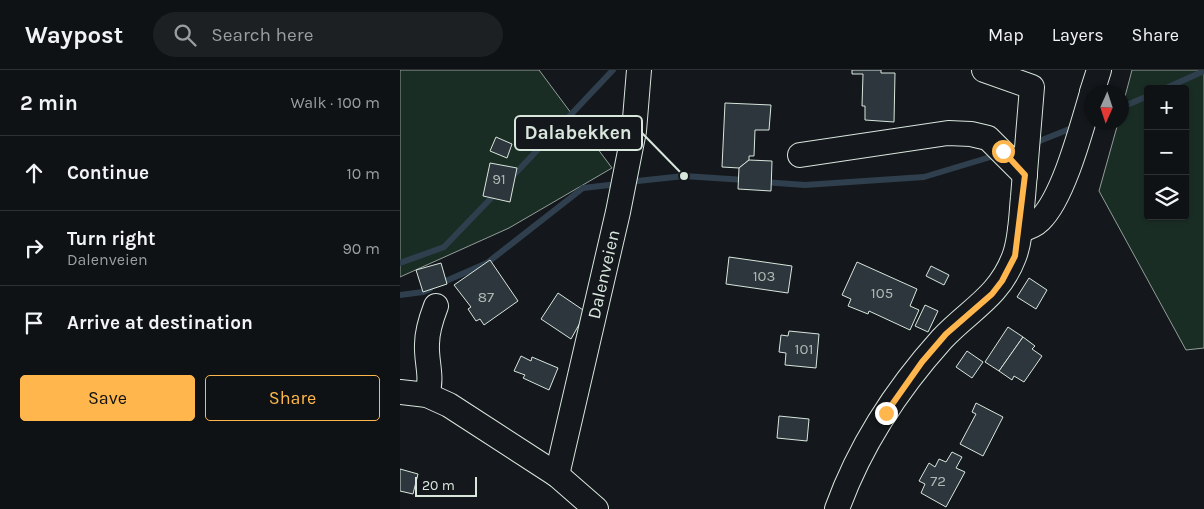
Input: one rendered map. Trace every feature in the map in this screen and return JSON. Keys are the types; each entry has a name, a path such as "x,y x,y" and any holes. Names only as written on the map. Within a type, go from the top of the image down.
{"street":[{"name":"Dalenveien","path":"557,475 620,203 634,131 639,70"},
{"path":"837,509 864,445 908,380 946,334 992,294 1002,281 1015,256 1020,230 1032,87 984,70"},
{"path":"1094,85 1099,70"},
{"path":"1020,230 1032,227 1042,219 1051,205 1071,161 1084,119"},
{"path":"800,155 948,133 971,134 988,138 1025,175"},
{"path":"427,395 431,383 427,336 436,306"},
{"path":"400,392 427,395 449,405 557,475 596,509"}],"green space":[{"path":"400,70 539,70 612,168 509,228 400,277"},
{"path":"1132,70 1204,70 1204,348 1186,350 1099,191 1116,130 1129,130 1128,85"}],"building":[{"path":"852,70 881,70 881,73 895,73 894,122 865,120 865,106 862,106 863,74 852,74"},
{"path":"725,103 771,105 769,130 755,130 754,156 749,156 749,160 739,168 722,167"},
{"path":"496,137 512,144 507,158 490,151"},
{"path":"749,160 772,161 771,191 738,189 739,168"},
{"path":"490,163 517,168 510,202 483,196"},
{"path":"729,257 792,266 788,293 726,284"},
{"path":"490,260 518,301 484,325 480,319 476,321 468,309 471,307 454,285"},
{"path":"857,262 917,289 910,306 919,310 910,330 869,311 868,314 848,306 851,299 842,295"},
{"path":"441,263 447,284 423,292 416,270"},
{"path":"931,266 949,275 944,285 926,276"},
{"path":"1029,278 1047,290 1036,309 1017,297"},
{"path":"558,293 586,312 571,339 541,319"},
{"path":"925,305 938,311 928,332 915,326"},
{"path":"1008,327 1023,337 999,371 985,362"},
{"path":"789,331 819,334 816,368 785,365 786,353 779,352 781,335 788,336"},
{"path":"1023,337 1035,346 1032,349 1042,356 1024,382 1014,376 1012,380 999,371"},
{"path":"967,351 983,362 972,378 956,367"},
{"path":"521,356 531,361 532,357 558,368 549,390 523,378 525,375 514,371"},
{"path":"976,403 1003,417 983,456 960,444 976,414 972,412"},
{"path":"779,416 809,419 807,441 777,438"},
{"path":"952,452 962,457 956,468 965,472 946,507 921,493 925,484 919,481 929,463 935,467 939,459 946,462"},
{"path":"400,469 418,474 413,494 400,491"}],"waterway":[{"path":"511,178 613,70"},
{"path":"1173,85 1204,71"},
{"path":"1129,104 1144,98"},
{"path":"1032,144 1077,126"},
{"path":"763,182 805,185 924,177 997,155"},
{"path":"628,182 684,176 745,180"},
{"path":"439,284 487,263 583,188 618,184"},
{"path":"400,263 444,247 497,192"},
{"path":"400,295 423,292 430,289"}],"place":[{"name":"Dalabekken","path":"684,176"}],"route":[{"path":"886,413 908,380 946,334 974,312 992,294 1002,281 1015,256 1020,230 1025,175 1011,162 1003,151"}]}
